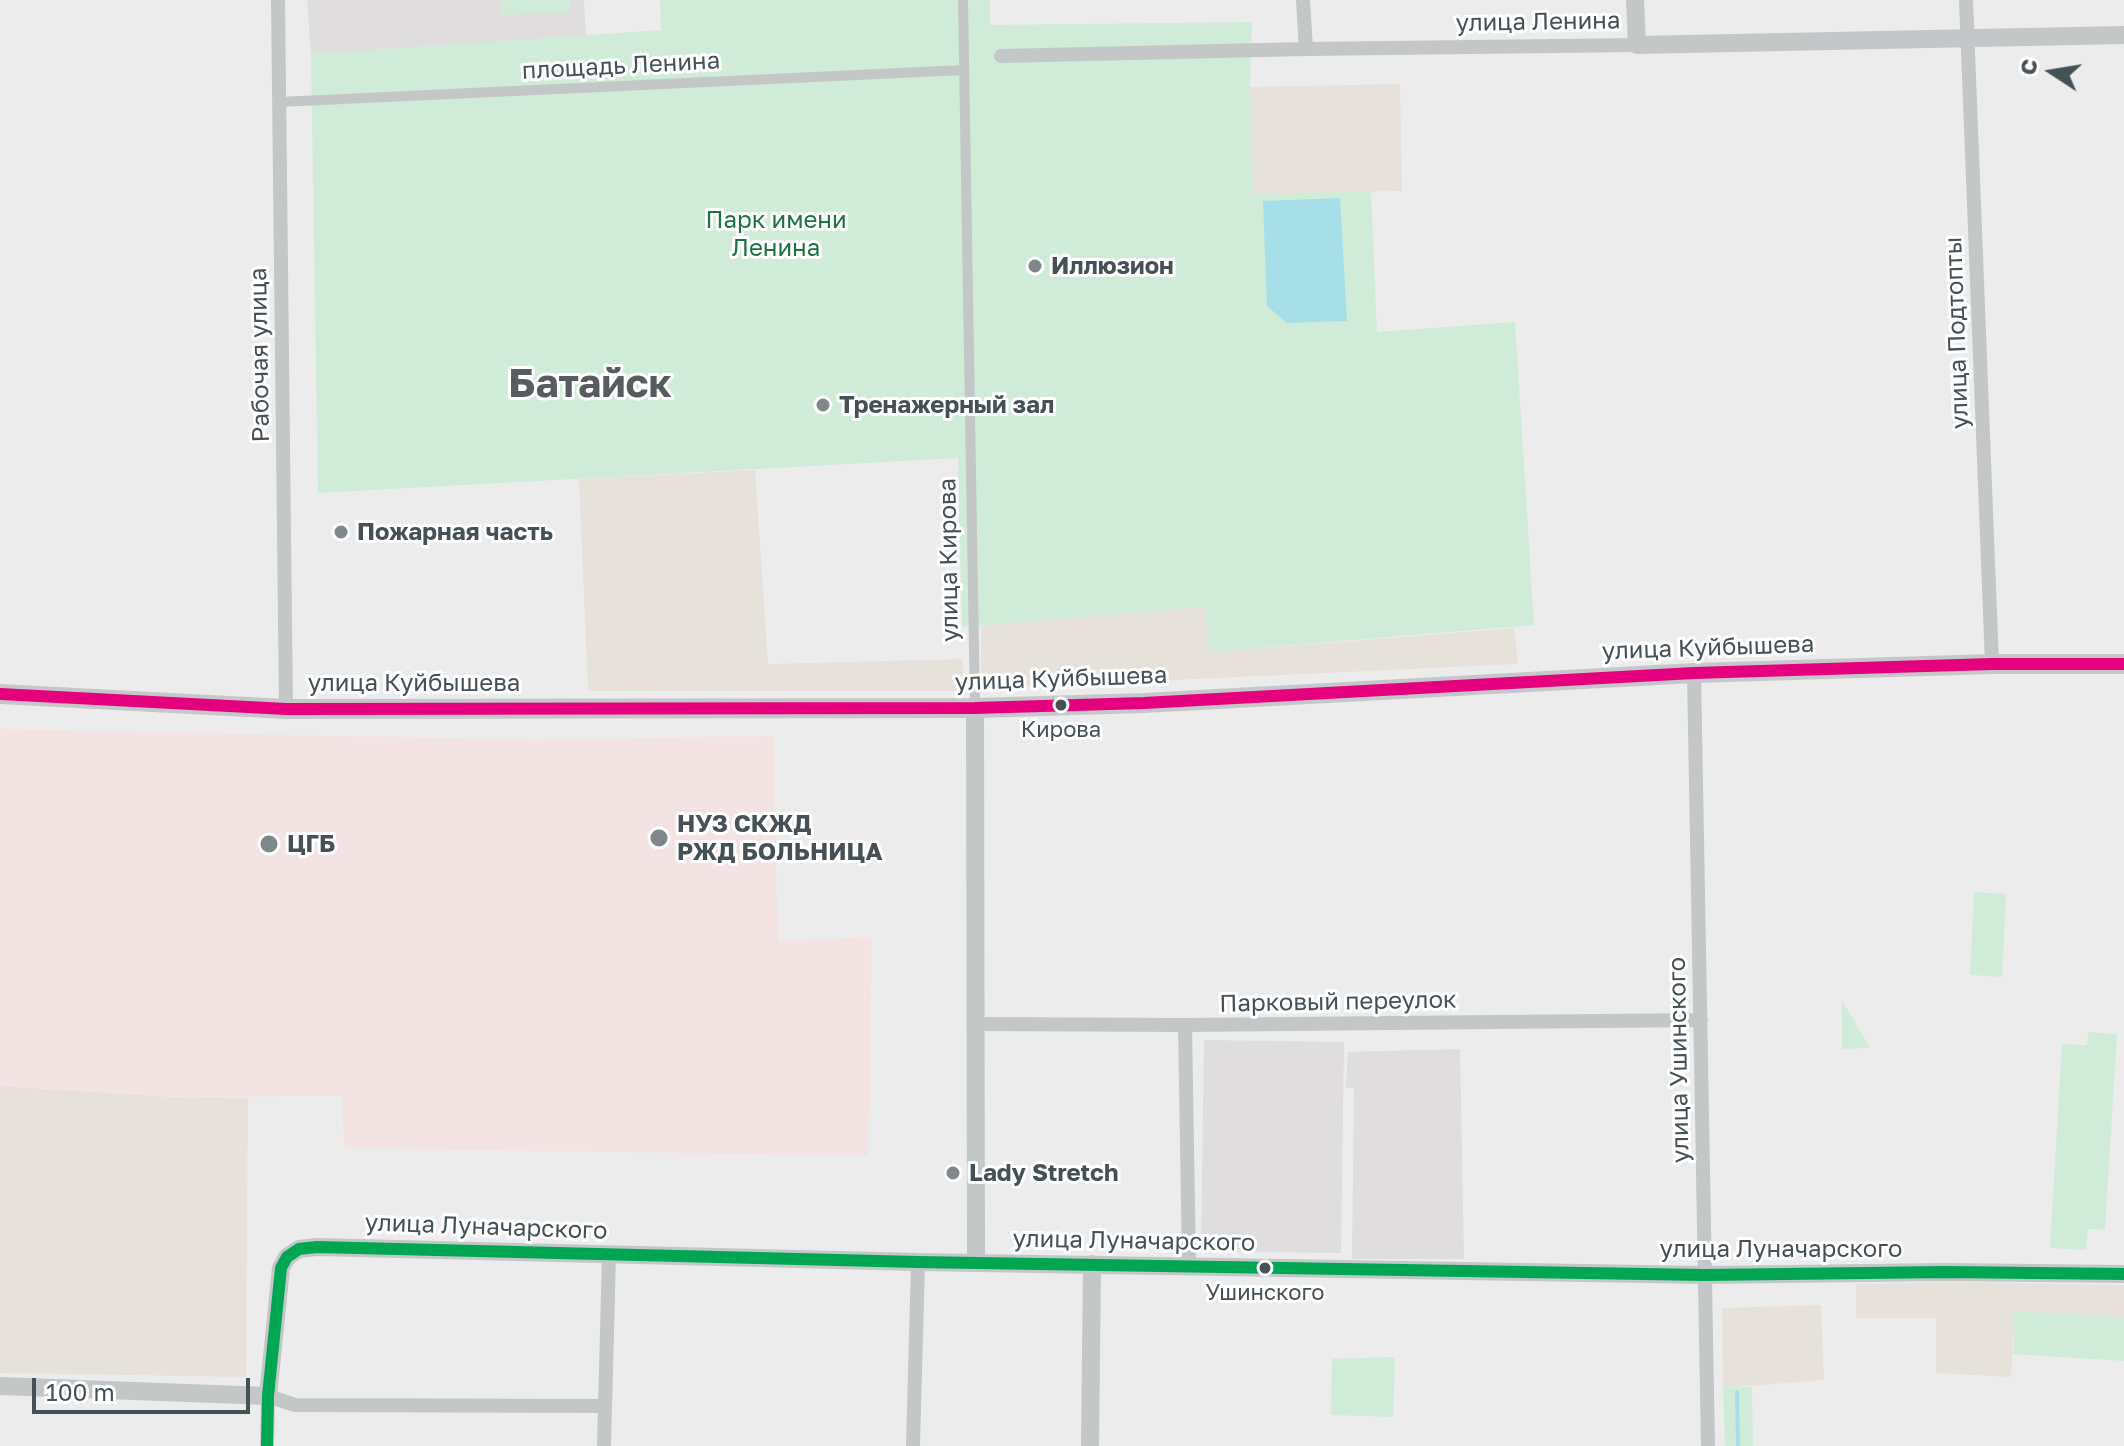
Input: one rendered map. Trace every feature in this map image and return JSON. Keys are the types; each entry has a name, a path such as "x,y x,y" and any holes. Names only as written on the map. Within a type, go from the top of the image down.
{"main road":[{"name":"улица Куйбышева","path":"0,694 286,709 975,708 1144,703 1694,673 1992,664 2124,664"}],"street":[{"name":"Рабочая улица","path":"278,0 286,709"},
{"name":"улица Кирова","path":"963,0 975,708 976,1263"},
{"path":"1303,0 1306,49"},
{"path":"1635,0 1637,45"},
{"name":"улица Подтопты","path":"1966,0 1992,664"},
{"name":"улица Ленина","path":"1001,56 2124,35"},
{"name":"площадь Ленина","path":"279,102 964,70"},
{"name":"улица Ушинского","path":"1694,673 1708,1446"},
{"name":"Парковый переулок","path":"976,1024 1701,1020"},
{"path":"1185,1025 1189,1266"},
{"name":"улица Луначарского","path":"268,1396 277,1283 281,1268 287,1257 299,1249 317,1247 918,1262 1705,1275 1946,1272 2124,1274"},
{"path":"604,1446 609,1255"},
{"path":"913,1446 918,1262"},
{"path":"1090,1446 1092,1264"},
{"path":"0,1386 268,1396 295,1405 605,1406"},
{"path":"267,1446 268,1396"}],"shaded area":[{"path":"307,0 584,0 586,36 311,54"},
{"path":"1400,84 1402,191 1252,194 1250,87"},
{"path":"755,470 768,664 962,659 965,691 588,691 579,479"},
{"path":"1205,607 1210,652 1514,628 1518,664 981,689 981,625"},
{"path":"0,729 536,740 773,736 778,941 872,937 868,1156 344,1148 342,1096 175,1097 0,1086"},
{"path":"1204,1040 1344,1042 1341,1253 1201,1251"},
{"path":"1460,1049 1464,1259 1352,1259 1354,1088 1346,1088 1348,1052"},
{"path":"0,1086 175,1097 248,1098 246,1377 0,1373"},
{"path":"1856,1284 2124,1285 2124,1337 2013,1339 2011,1377 1936,1373 1936,1318 1856,1318"},
{"path":"1821,1305 1824,1380 1723,1388 1722,1308"}],"green space":[{"path":"501,0 570,0 570,13 502,15"},
{"name":"Парк имени Ленина","path":"660,0 990,0 990,25 1252,22 1253,194 1371,191 1377,332 1515,322 1534,625 1209,652 1205,607 962,627 958,458 318,493 311,54 661,30"},
{"path":"1974,892 2006,894 2002,977 1970,975"},
{"path":"1842,1000 1870,1048 1842,1049"},
{"path":"2088,1032 2117,1034 2105,1230 2088,1229 2086,1250 2050,1248 2062,1044 2087,1045"},
{"path":"2012,1311 2124,1317 2124,1361 2013,1354 2015,1332"},
{"path":"1395,1357 1393,1417 1331,1415 1332,1359"},
{"path":"1752,1387 1753,1446 1725,1446 1723,1388"}],"water":[{"path":"1340,198 1347,321 1287,323 1267,306 1263,201"}],"waterway":[{"path":"1737,1392 1738,1446"}],"transit line":[{"path":"0,694 286,709 975,708 1144,703 1694,673 1992,664 2124,664"},
{"path":"267,1446 268,1396 281,1268 287,1257 299,1249 317,1247 918,1262 1705,1275 1946,1272 2124,1274"}],"place":[{"name":"Иллюзион","path":"1035,266"},
{"name":"Тренажерный зал","path":"823,405"},
{"name":"Пожарная часть","path":"341,532"},
{"name":"Кирова","path":"1061,705"},
{"name":"НУЗ СКЖД РЖД БОЛЬНИЦА","path":"659,838"},
{"name":"ЦГБ","path":"269,844"},
{"name":"Lady Stretch","path":"953,1173"},
{"name":"Ушинского","path":"1265,1268"}],"district":[{"name":"Батайск","path":"590,384"}]}
